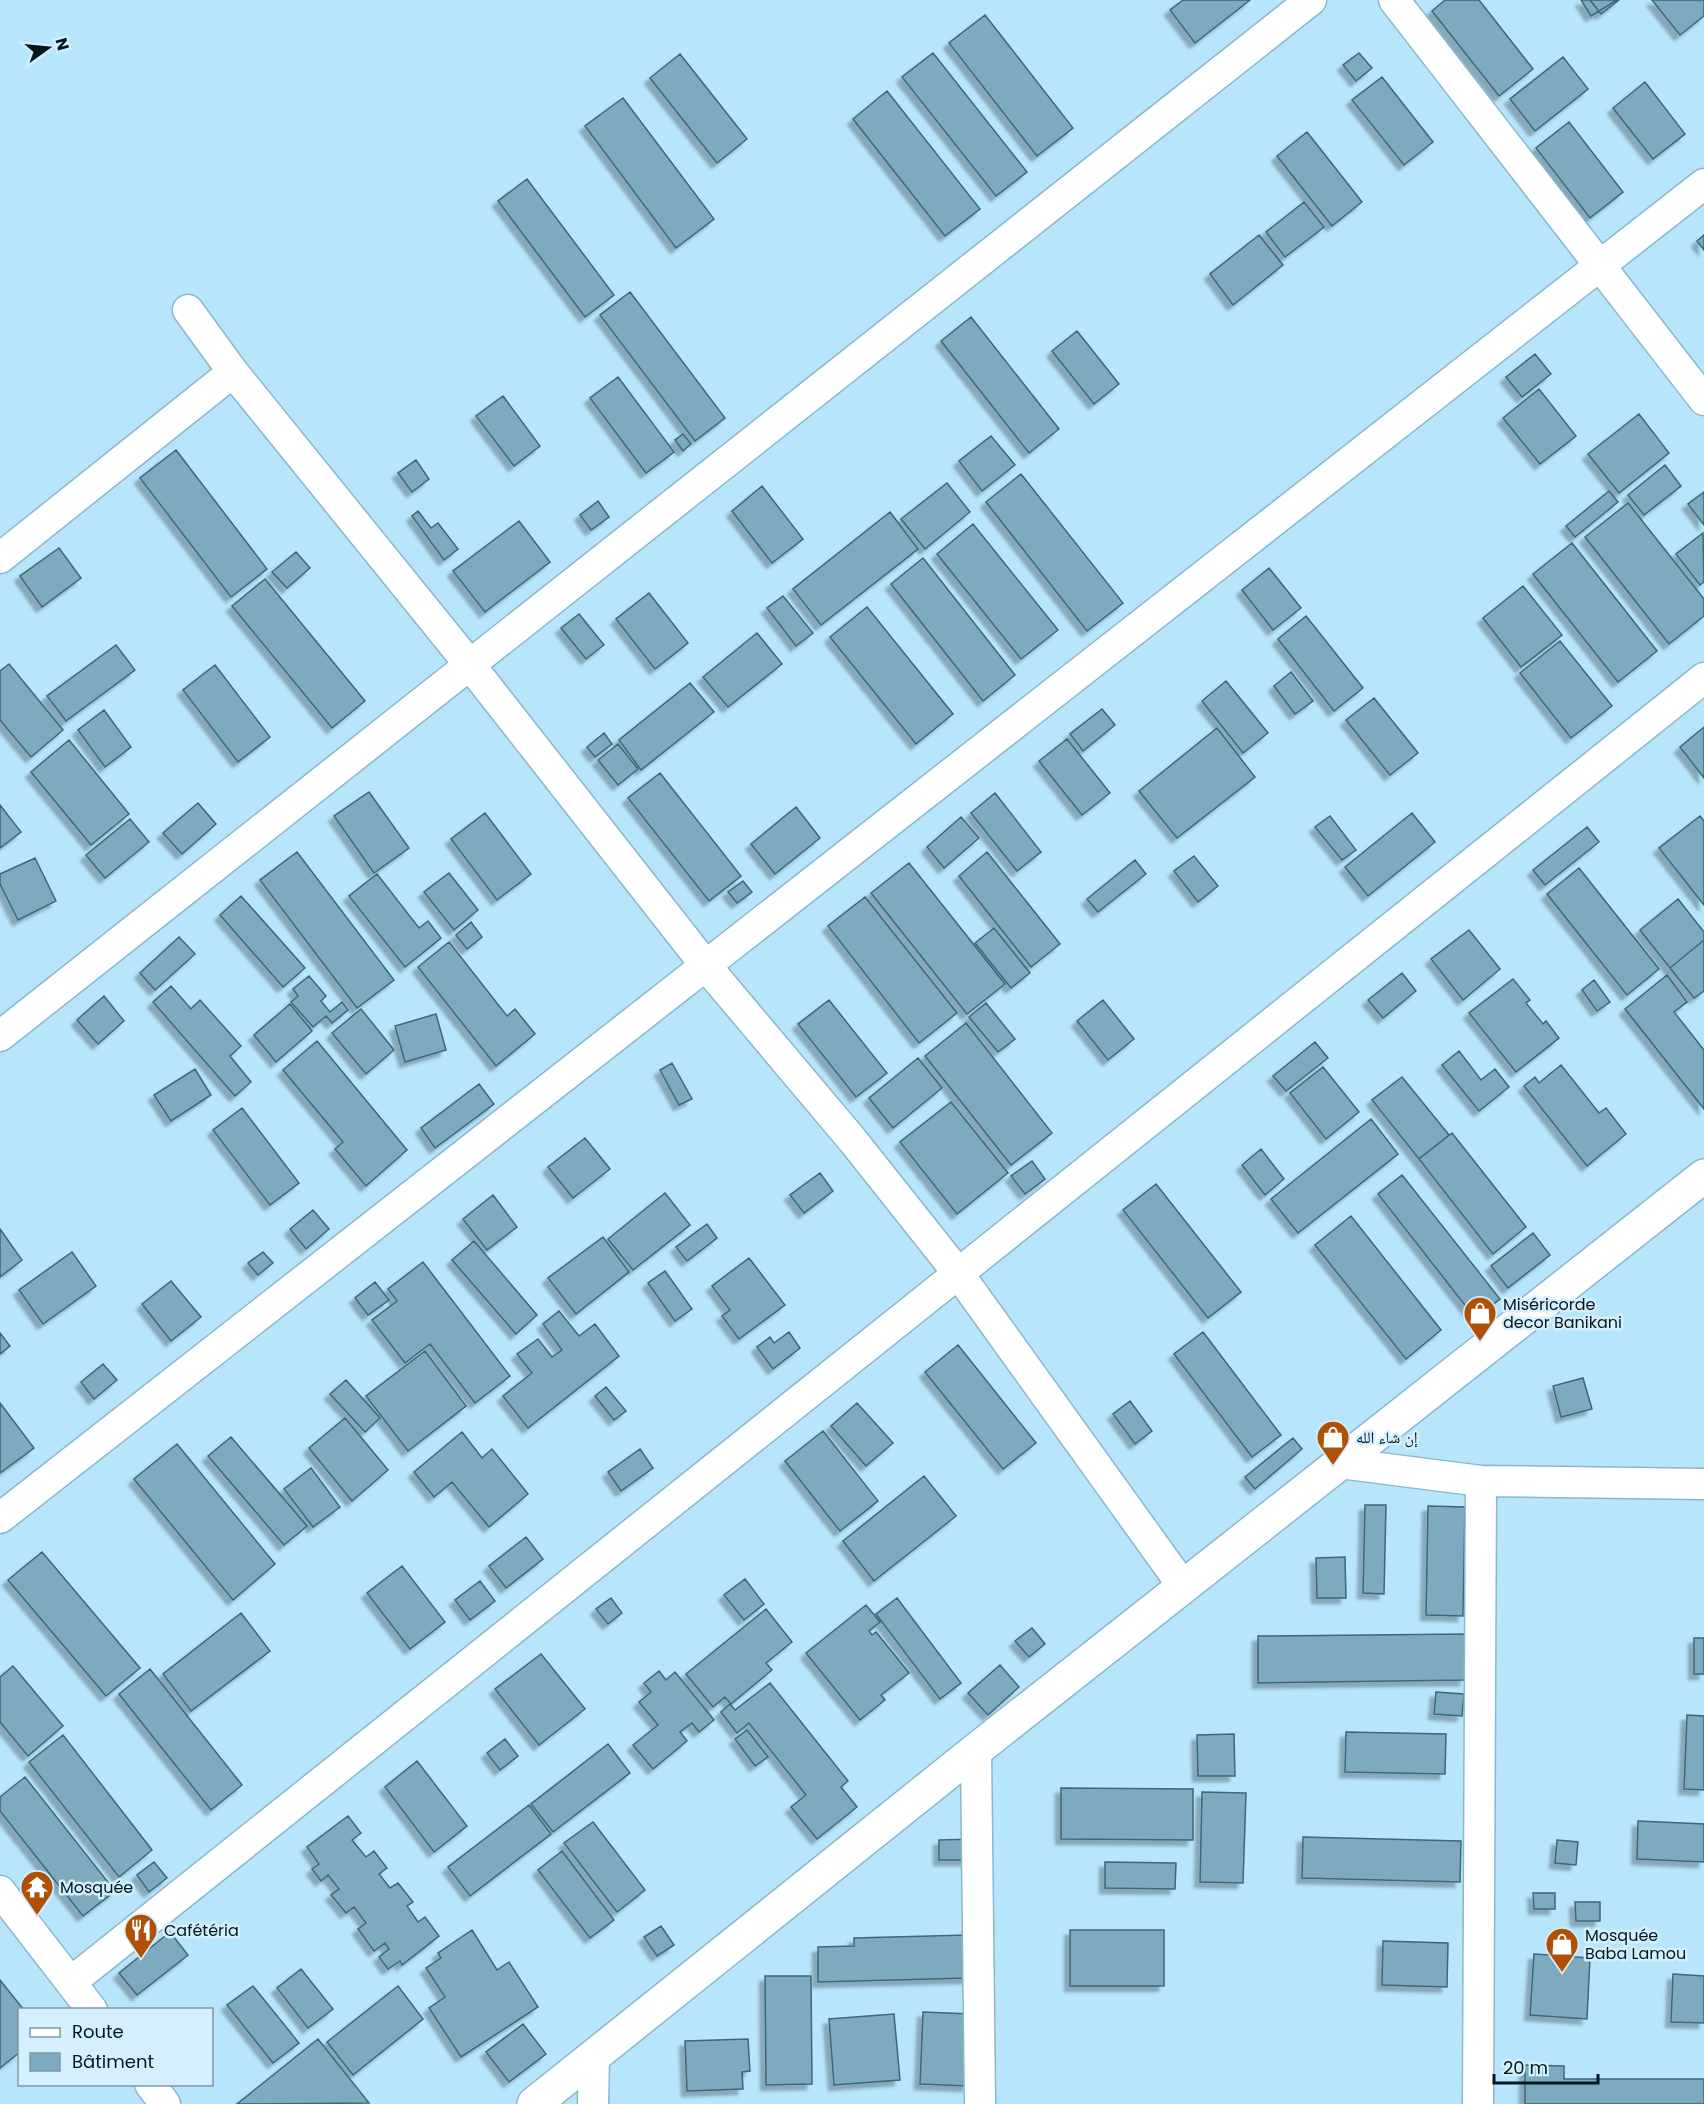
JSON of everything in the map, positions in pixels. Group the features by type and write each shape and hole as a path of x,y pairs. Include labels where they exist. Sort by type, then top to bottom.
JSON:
{"street":[{"path":"0,1036 1311,0"},
{"path":"1394,0 1704,400"},
{"path":"0,1518 1704,184"},
{"path":"188,309 233,372 470,664 706,966 854,1142 958,1273 1184,1586"},
{"path":"0,558 233,372"},
{"path":"71,1982 1704,678"},
{"path":"534,2104 976,1750 1704,1176"},
{"path":"1340,1463 1481,1481 1704,1484"},
{"path":"1478,2104 1481,1481"},
{"path":"976,1750 980,2104"},
{"path":"0,1891 90,2008"},
{"path":"593,2104 594,2057"},
{"path":"151,2086 165,2104"}],"building":[{"path":"1183,0 1250,0 1195,43 1170,10"},
{"path":"1445,0 1479,0 1533,69 1499,96 1432,11"},
{"path":"1581,0 1617,0 1591,16"},
{"path":"1590,0 1619,0 1601,14"},
{"path":"1652,0 1704,0 1704,16 1680,35"},
{"path":"985,15 1073,128 1037,156 949,43"},
{"path":"933,53 1027,172 996,196 902,77"},
{"path":"1359,53 1372,68 1356,81 1343,65"},
{"path":"680,54 747,139 717,163 650,78"},
{"path":"1563,57 1588,89 1535,131 1510,99"},
{"path":"1382,77 1433,142 1404,165 1352,100"},
{"path":"1645,82 1685,134 1653,159 1613,108"},
{"path":"887,91 980,209 945,236 853,119"},
{"path":"623,98 714,219 676,248 585,126"},
{"path":"1569,122 1623,192 1590,218 1536,148"},
{"path":"1307,132 1362,202 1332,226 1277,156"},
{"path":"527,179 614,295 585,317 498,201"},
{"path":"1304,202 1324,227 1285,257 1266,232"},
{"path":"1259,235 1283,265 1233,305 1210,274"},
{"path":"1704,235 1704,250 1697,241"},
{"path":"630,292 725,418 695,441 600,315"},
{"path":"971,317 1059,429 1029,453 941,341"},
{"path":"1077,331 1119,384 1094,404 1052,351"},
{"path":"1535,354 1551,374 1522,397 1506,377"},
{"path":"618,377 674,452 646,473 590,398"},
{"path":"1539,389 1576,436 1540,464 1503,418"},
{"path":"503,396 540,446 514,466 476,416"},
{"path":"1639,414 1669,453 1619,493 1588,454"},
{"path":"683,434 691,444 683,451 675,440"},
{"path":"991,436 1015,465 982,491 959,461"},
{"path":"176,450 267,569 231,597 140,478"},
{"path":"416,460 429,479 412,492 398,473"},
{"path":"1665,465 1681,486 1644,515 1628,495"},
{"path":"1021,474 1123,603 1087,631 986,502"},
{"path":"947,483 970,512 925,549 901,519"},
{"path":"762,486 803,539 772,563 732,511"},
{"path":"1609,491 1618,502 1575,537 1566,526"},
{"path":"1704,492 1704,525 1688,504"},
{"path":"598,501 609,517 591,530 580,515"},
{"path":"1628,503 1704,599 1704,616 1669,644 1585,537"},
{"path":"418,511 431,528 438,523 458,549 444,560 412,516"},
{"path":"890,512 918,549 821,625 793,589"},
{"path":"519,521 550,562 485,612 453,571"},
{"path":"973,524 1058,630 1021,659 937,554"},
{"path":"1703,533 1704,582 1700,585 1676,554"},
{"path":"1572,543 1657,651 1618,682 1533,574"},
{"path":"59,548 81,578 42,607 20,576"},
{"path":"296,552 310,568 287,588 272,572"},
{"path":"923,558 1015,675 983,701 891,584"},
{"path":"1269,568 1301,608 1273,630 1242,590"},
{"path":"265,579 365,701 332,728 232,606"},
{"path":"1523,586 1562,635 1521,667 1483,618"},
{"path":"649,593 688,643 655,669 616,619"},
{"path":"783,596 813,633 796,646 767,608"},
{"path":"867,607 953,714 916,744 830,637"},
{"path":"579,614 604,645 586,659 561,628"},
{"path":"1306,616 1363,688 1334,711 1278,639"},
{"path":"757,633 782,664 728,707 703,677"},
{"path":"1560,641 1612,706 1571,738 1520,673"},
{"path":"116,645 135,670 66,721 47,696"},
{"path":"9,664 63,730 31,757 0,720 0,671"},
{"path":"215,665 270,737 238,762 183,690"},
{"path":"1291,672 1313,701 1295,714 1274,686"},
{"path":"1226,681 1268,733 1243,753 1202,701"},
{"path":"690,683 714,712 641,770 619,740"},
{"path":"1374,698 1418,753 1390,775 1346,720"},
{"path":"1102,709 1115,725 1083,751 1070,734"},
{"path":"104,710 131,747 105,767 78,730"},
{"path":"1704,727 1704,778 1680,747"},
{"path":"1217,728 1255,777 1177,838 1139,791"},
{"path":"604,733 612,744 595,757 587,747"},
{"path":"1067,739 1110,793 1082,815 1039,761"},
{"path":"69,740 129,814 91,845 31,772"},
{"path":"618,744 638,769 618,785 598,760"},
{"path":"660,773 741,876 709,901 628,798"},
{"path":"369,792 409,848 374,873 334,816"},
{"path":"995,793 1041,852 1017,871 971,813"},
{"path":"198,803 216,824 182,854 163,833"},
{"path":"0,805 21,832 0,848"},
{"path":"796,807 820,838 775,874 751,844"},
{"path":"485,813 531,874 497,900 451,839"},
{"path":"1412,813 1435,842 1368,896 1345,867"},
{"path":"1330,816 1356,850 1342,860 1315,827"},
{"path":"1700,816 1704,821 1704,905 1659,848"},
{"path":"961,817 979,838 944,868 927,847"},
{"path":"130,819 149,842 105,878 86,855"},
{"path":"1587,827 1599,842 1545,885 1533,870"},
{"path":"297,852 394,980 357,1008 260,880"},
{"path":"987,852 1060,944 1031,967 959,876"},
{"path":"1194,856 1218,886 1198,902 1174,871"},
{"path":"35,858 56,901 18,920 0,884 0,874"},
{"path":"1135,860 1146,874 1098,912 1087,899"},
{"path":"909,863 1005,984 967,1014 871,893"},
{"path":"1579,868 1659,969 1627,995 1547,894"},
{"path":"449,873 478,910 454,930 424,892"},
{"path":"377,874 419,928 428,921 441,938 405,967 349,896"},
{"path":"743,881 752,892 737,903 728,892"},
{"path":"241,896 305,968 283,987 220,915"},
{"path":"865,897 957,1013 919,1043 828,926"},
{"path":"1678,899 1704,932 1704,940 1670,968 1640,930"},
{"path":"471,922 482,937 467,949 456,935"},
{"path":"994,928 1030,973 1011,988 975,943"},
{"path":"1469,930 1500,969 1463,1000 1431,959"},
{"path":"179,937 195,954 155,990 140,973"},
{"path":"1704,940 1704,991 1694,998 1670,968"},
{"path":"449,942 507,1016 515,1009 535,1034 496,1066 418,967"},
{"path":"1402,973 1416,991 1383,1018 1368,1000"},
{"path":"1667,975 1687,1002 1674,1012 1704,1050 1704,1109 1625,1009"},
{"path":"309,976 326,996 321,1001 330,1012 342,1002 348,1010 332,1023 326,1016 313,1027 291,1002 298,996 293,989"},
{"path":"1513,979 1530,1000 1526,1003 1543,1024 1546,1021 1559,1038 1516,1072 1469,1013"},
{"path":"1594,980 1610,1002 1597,1011 1582,990"},
{"path":"171,986 191,1009 200,1000 241,1046 230,1056 251,1082 235,1096 153,1002"},
{"path":"104,996 124,1021 98,1044 77,1020"},
{"path":"829,1000 887,1073 856,1097 798,1024"},
{"path":"1103,1000 1134,1039 1108,1060 1077,1021"},
{"path":"986,1003 1015,1039 998,1052 969,1017"},
{"path":"290,1004 312,1031 276,1062 254,1035"},
{"path":"361,1009 394,1050 366,1074 332,1033"},
{"path":"436,1014 446,1050 405,1062 395,1026"},
{"path":"966,1023 1052,1133 1011,1165 925,1056"},
{"path":"317,1041 407,1150 366,1186 335,1149 343,1142 283,1070"},
{"path":"1315,1042 1328,1058 1286,1091 1273,1076"},
{"path":"1459,1051 1481,1080 1495,1069 1509,1087 1479,1111 1442,1065"},
{"path":"918,1058 942,1088 893,1128 869,1098"},
{"path":"672,1063 692,1099 679,1105 660,1070"},
{"path":"1561,1065 1599,1113 1606,1108 1626,1134 1587,1166 1524,1086 1535,1077 1539,1083"},
{"path":"1323,1067 1359,1112 1326,1139 1290,1093"},
{"path":"195,1069 211,1095 171,1121 154,1095"},
{"path":"1402,1077 1449,1135 1419,1159 1372,1100"},
{"path":"479,1084 494,1104 435,1148 421,1128"},
{"path":"951,1102 1008,1173 957,1214 900,1142"},
{"path":"242,1108 299,1183 270,1205 213,1130"},
{"path":"1371,1119 1398,1154 1298,1233 1271,1199"},
{"path":"1452,1133 1526,1227 1493,1254 1419,1159"},
{"path":"585,1138 610,1169 573,1198 548,1167"},
{"path":"1261,1149 1284,1179 1265,1195 1242,1165"},
{"path":"1032,1161 1045,1179 1025,1194 1011,1176"},
{"path":"820,1173 833,1191 804,1213 790,1195"},
{"path":"1402,1175 1500,1299 1475,1318 1378,1194"},
{"path":"1156,1184 1241,1292 1208,1318 1123,1210"},
{"path":"665,1193 690,1225 633,1270 608,1239"},
{"path":"493,1195 517,1227 487,1250 463,1219"},
{"path":"313,1210 329,1229 306,1249 290,1229"},
{"path":"1351,1216 1441,1330 1406,1359 1315,1245"},
{"path":"707,1224 717,1238 687,1261 676,1247"},
{"path":"0,1229 22,1260 0,1277"},
{"path":"1533,1233 1550,1255 1508,1288 1491,1266"},
{"path":"603,1237 629,1272 576,1314 548,1278"},
{"path":"474,1241 537,1315 516,1334 452,1260"},
{"path":"72,1252 96,1286 43,1324 19,1290"},
{"path":"263,1252 273,1263 258,1275 248,1263"},
{"path":"749,1258 785,1305 739,1339 722,1316 730,1310 712,1286"},
{"path":"423,1262 510,1376 475,1403 430,1344 405,1363 372,1320 397,1301 388,1289"},
{"path":"665,1271 692,1309 675,1321 648,1283"},
{"path":"171,1281 201,1317 171,1341 142,1304"},
{"path":"375,1282 389,1300 368,1315 355,1298"},
{"path":"559,1311 579,1336 595,1324 619,1356 528,1428 503,1396 532,1373 517,1354 538,1339 552,1357 562,1350 543,1324"},
{"path":"789,1332 800,1348 773,1369 757,1347 770,1337 774,1343"},
{"path":"1203,1332 1281,1435 1252,1457 1174,1354"},
{"path":"0,1333 10,1346 0,1354"},
{"path":"958,1345 1036,1443 1003,1469 925,1372"},
{"path":"425,1351 466,1406 408,1451 366,1396"},
{"path":"103,1364 117,1380 94,1399 81,1382"},
{"path":"1583,1378 1592,1409 1561,1417 1553,1386"},
{"path":"346,1380 380,1418 365,1432 330,1394"},
{"path":"606,1387 626,1411 614,1420 595,1396"},
{"path":"1130,1401 1152,1431 1135,1444 1113,1414"},
{"path":"0,1403 34,1448 0,1473"},
{"path":"857,1403 893,1443 866,1466 831,1426"},
{"path":"345,1418 388,1470 352,1501 309,1448"},
{"path":"823,1431 878,1501 840,1531 785,1461"},
{"path":"462,1432 482,1458 492,1449 528,1494 489,1527 452,1482 434,1497 414,1472"},
{"path":"231,1437 307,1526 284,1545 208,1456"},
{"path":"1293,1438 1302,1449 1255,1489 1245,1477"},
{"path":"177,1444 275,1564 233,1600 134,1479"},
{"path":"640,1449 653,1468 621,1491 608,1472"},
{"path":"311,1468 340,1507 313,1527 284,1489"},
{"path":"924,1476 956,1516 874,1581 843,1541"},
{"path":"1365,1505 1386,1505 1384,1594 1363,1593"},
{"path":"1428,1506 1465,1507 1463,1616 1426,1615"},
{"path":"526,1537 543,1559 506,1588 489,1566"},
{"path":"42,1552 140,1668 106,1696 8,1580"},
{"path":"1345,1557 1346,1598 1317,1598 1316,1558"},
{"path":"402,1566 445,1622 410,1649 367,1593"},
{"path":"745,1579 764,1604 744,1620 724,1595"},
{"path":"480,1581 495,1601 470,1620 455,1600"},
{"path":"611,1598 622,1613 608,1624 596,1609"},
{"path":"897,1598 961,1683 940,1699 876,1614"},
{"path":"866,1605 880,1622 869,1631 872,1635 876,1632 909,1673 881,1695 885,1700 860,1720 806,1653"},
{"path":"766,1609 792,1642 766,1663 772,1670 731,1704 725,1697 713,1707 686,1674"},
{"path":"241,1613 270,1651 191,1711 163,1674"},
{"path":"1032,1628 1045,1644 1029,1657 1015,1641"},
{"path":"1465,1634 1465,1680 1258,1683 1258,1636"},
{"path":"1694,1638 1704,1638 1704,1674 1694,1674"},
{"path":"541,1654 585,1709 539,1745 495,1689"},
{"path":"1000,1665 1019,1687 988,1715 968,1693"},
{"path":"13,1666 63,1726 28,1756 0,1722 0,1677"},
{"path":"150,1669 242,1785 211,1810 119,1694"},
{"path":"659,1671 666,1680 675,1672 714,1720 699,1732 692,1723 680,1732 687,1741 653,1769 633,1745 658,1725 639,1702 651,1692 644,1683"},
{"path":"770,1683 848,1781 841,1787 857,1807 817,1839 791,1807 806,1795 749,1723 737,1733 721,1712 730,1704 735,1710"},
{"path":"1436,1692 1464,1694 1462,1716 1434,1714"},
{"path":"1687,1715 1704,1716 1704,1790 1684,1789"},
{"path":"747,1730 768,1757 755,1766 735,1739"},
{"path":"1346,1732 1446,1734 1445,1774 1345,1772"},
{"path":"1234,1734 1235,1776 1198,1776 1197,1735"},
{"path":"63,1735 152,1850 119,1877 29,1762"},
{"path":"505,1739 518,1756 500,1770 487,1753"},
{"path":"608,1744 630,1773 553,1832 531,1804"},
{"path":"417,1761 467,1826 434,1852 385,1787"},
{"path":"25,1777 115,1891 83,1916 0,1811 0,1797"},
{"path":"1061,1788 1193,1789 1193,1840 1061,1839"},
{"path":"1202,1792 1246,1793 1243,1883 1200,1882"},
{"path":"529,1805 551,1834 470,1896 448,1867"},
{"path":"348,1816 361,1833 352,1840 366,1857 374,1851 387,1868 379,1874 390,1888 398,1883 413,1902 407,1906 418,1922 425,1917 439,1936 402,1965 400,1961 388,1969 379,1957 389,1949 385,1943 374,1951 358,1929 366,1923 354,1907 346,1913 331,1895 339,1889 328,1875 321,1881 312,1869 319,1864 307,1847"},
{"path":"1638,1821 1704,1824 1704,1862 1637,1859"},
{"path":"593,1822 645,1890 617,1912 564,1843"},
{"path":"1303,1837 1461,1841 1460,1882 1302,1878"},
{"path":"975,1839 975,1860 939,1860 939,1840"},
{"path":"1557,1840 1578,1842 1576,1865 1555,1863"},
{"path":"562,1851 614,1920 590,1938 538,1870"},
{"path":"154,1862 167,1878 149,1892 137,1875"},
{"path":"1105,1862 1176,1863 1175,1889 1105,1888"},
{"path":"1533,1893 1555,1893 1555,1909 1534,1909"},
{"path":"1575,1902 1600,1902 1600,1921 1576,1921"},
{"path":"661,1926 674,1945 657,1956 644,1937"},
{"path":"472,1930 497,1970 509,1962 538,2007 461,2057 429,2008 445,1997 426,1968 441,1958 438,1953"},
{"path":"1070,1930 1164,1930 1164,1986 1070,1986"},
{"path":"170,1932 188,1955 137,1995 119,1973"},
{"path":"968,1935 969,1978 818,1982 818,1947 854,1946 854,1938"},
{"path":"1383,1941 1448,1943 1447,1987 1382,1985"},
{"path":"1534,1954 1590,1958 1587,2019 1530,2015"},
{"path":"301,1969 333,2009 308,2028 277,1988"},
{"path":"1673,1974 1704,1976 1704,2023 1671,2022"},
{"path":"765,1976 811,1976 812,2084 766,2085"},
{"path":"0,1980 22,2008 18,2008 18,2054 0,2068"},
{"path":"253,1986 299,2043 273,2063 227,2005"},
{"path":"398,1986 423,2019 353,2075 327,2042"},
{"path":"923,2012 971,2014 968,2086 920,2084"},
{"path":"894,2014 900,2080 834,2085 829,2019"},
{"path":"523,2024 546,2054 509,2082 486,2052"},
{"path":"318,2039 369,2103 237,2104"},
{"path":"748,2039 750,2071 742,2072 743,2089 687,2091 685,2041"},
{"path":"1525,2065 1564,2066 1564,2079 1704,2079 1704,2104 1525,2104"}],"place":[{"name":"Miséricorde decor Banikani","path":"1480,1342"},
{"name":"إن شاء الله","path":"1333,1466"},
{"name":"Mosquée","path":"37,1916"},
{"name":"Cafétéria","path":"141,1959"},
{"name":"Mosquée Baba Lamou","path":"1562,1973"}]}
